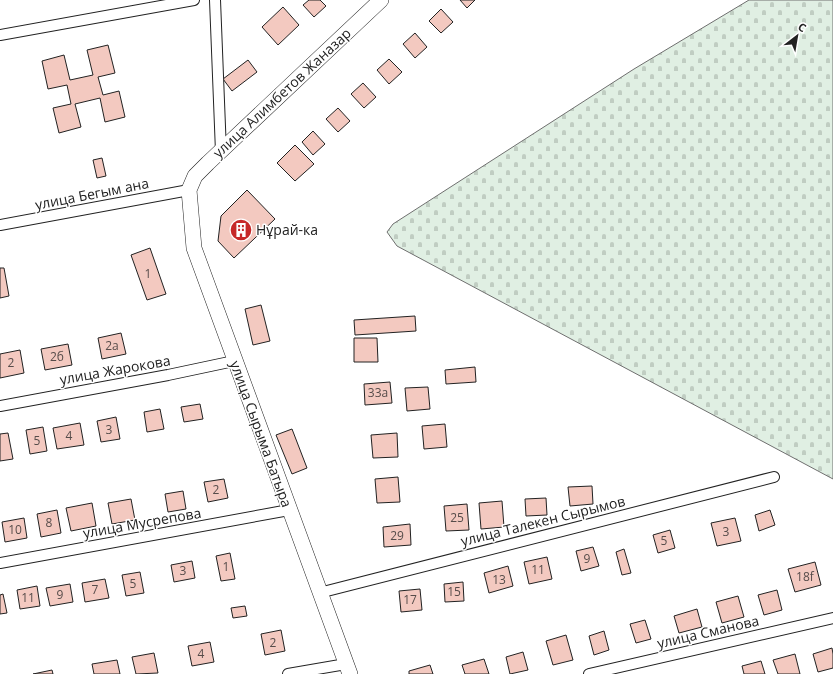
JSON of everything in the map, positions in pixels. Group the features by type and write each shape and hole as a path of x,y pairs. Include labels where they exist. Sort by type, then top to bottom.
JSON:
{"street":[{"path":"0,35 194,0"},
{"path":"215,0 221,152"},
{"name":"улица Алимбетов Жаназар","path":"189,190 195,176 381,0"},
{"name":"улица Бегым ана","path":"0,225 189,190"},
{"name":"улица Сырыма Батыра","path":"189,190 194,248 234,361 348,669"},
{"name":"улица Жарокова","path":"0,406 168,375 234,361"},
{"name":"улица Талекен Сырымов","path":"319,593 774,477"},
{"name":"улица Мусрепова","path":"0,563 289,510"},
{"name":"улица Сманова","path":"589,674 833,618"},
{"path":"288,674 348,669"}],"green space":[{"path":"749,0 833,0 833,479 397,246 387,232 393,224 634,69"}],"building":[{"path":"309,0 320,0 326,6 314,17 303,5"},
{"path":"460,0 475,0 467,8"},
{"path":"283,7 299,25 278,45 262,27"},
{"path":"441,9 453,22 441,33 429,21"},
{"path":"415,33 427,47 415,58 403,44"},
{"path":"108,45 115,73 98,77 103,95 119,91 125,117 105,122 100,98 75,104 81,127 59,133 53,108 71,104 67,85 48,89 42,61 64,55 70,80 93,75 87,50"},
{"path":"389,59 402,72 389,84 377,70"},
{"path":"248,60 257,72 232,91 223,79"},
{"path":"363,83 376,97 364,108 351,94"},
{"path":"338,108 350,121 338,132 326,119"},
{"path":"313,131 325,144 313,155 302,142"},
{"path":"295,145 314,164 295,181 277,163"},
{"path":"102,158 106,176 97,178 93,160"},
{"name":"Нұрай-ка","path":"247,190 275,219 234,258 218,241 221,216"},
{"path":"150,248 166,294 147,300 131,255"},
{"path":"0,268 4,268 9,296 0,298"},
{"path":"261,305 270,341 253,345 245,309"},
{"path":"415,316 416,331 355,335 354,320"},
{"path":"121,333 126,354 102,359 98,338"},
{"path":"354,338 377,338 378,362 354,362"},
{"path":"68,344 72,365 45,370 41,349"},
{"path":"20,350 24,373 0,378 0,354"},
{"path":"475,367 476,382 446,384 445,370"},
{"path":"390,382 392,403 365,405 364,384"},
{"path":"428,387 430,409 407,411 405,388"},
{"path":"200,404 203,419 184,422 181,407"},
{"path":"160,409 164,429 147,432 144,412"},
{"path":"116,417 120,439 101,442 97,421"},
{"path":"80,423 84,445 57,449 53,428"},
{"path":"445,424 447,447 424,449 422,426"},
{"path":"43,427 47,451 30,454 26,430"},
{"path":"292,429 307,468 292,474 276,435"},
{"path":"8,433 13,459 0,461 0,434"},
{"path":"397,433 398,457 373,458 371,435"},
{"path":"398,477 400,502 377,503 375,479"},
{"path":"224,479 228,498 208,502 204,482"},
{"path":"592,486 593,504 570,506 568,487"},
{"path":"183,491 186,509 168,512 165,494"},
{"path":"546,498 547,515 526,516 525,499"},
{"path":"131,499 135,520 112,524 108,503"},
{"path":"502,501 504,527 481,529 479,503"},
{"path":"92,503 96,526 71,531 66,508"},
{"path":"467,504 469,530 446,531 444,506"},
{"path":"57,510 61,533 41,537 37,514"},
{"path":"770,510 775,525 759,531 755,515"},
{"path":"24,518 27,538 5,542 2,522"},
{"path":"735,518 741,541 717,546 711,523"},
{"path":"410,524 411,545 384,547 383,527"},
{"path":"670,530 675,548 658,553 653,535"},
{"path":"593,547 599,566 581,571 576,551"},
{"path":"624,549 631,573 622,575 616,552"},
{"path":"230,553 235,579 221,581 216,556"},
{"path":"547,557 552,579 529,584 524,562"},
{"path":"192,561 195,578 174,582 171,565"},
{"path":"815,562 821,585 795,592 788,569"},
{"path":"508,566 513,586 489,593 484,573"},
{"path":"140,572 144,593 126,596 122,575"},
{"path":"105,579 109,598 85,602 82,583"},
{"path":"463,582 464,601 445,602 444,584"},
{"path":"70,584 73,602 50,606 46,588"},
{"path":"37,586 40,606 20,609 17,590"},
{"path":"420,589 422,610 401,612 399,591"},
{"path":"777,590 782,610 764,615 758,595"},
{"path":"3,594 7,613 0,614 0,595"},
{"path":"738,596 744,617 722,623 716,602"},
{"path":"245,606 247,616 233,618 231,608"},
{"path":"697,609 702,627 679,633 674,616"},
{"path":"645,620 651,639 636,643 630,624"},
{"path":"281,630 285,651 265,655 261,634"},
{"path":"604,631 609,650 594,655 589,636"},
{"path":"566,635 573,660 553,665 546,641"},
{"path":"210,642 214,662 192,666 188,646"},
{"path":"832,648 833,668 818,672 813,654"},
{"path":"523,652 528,670 510,674 506,657"},
{"path":"154,653 158,673 136,674 132,657"},
{"path":"795,654 800,674 778,674 773,660"},
{"path":"484,659 489,674 465,674 462,665"},
{"path":"117,660 120,674 94,674 92,664"},
{"path":"761,661 765,674 744,674 742,666"},
{"path":"430,665 433,674 409,674 409,671"},
{"path":"52,670 53,674 33,674"}],"place":[{"name":"Нұрай-ка","path":"241,230"}]}
